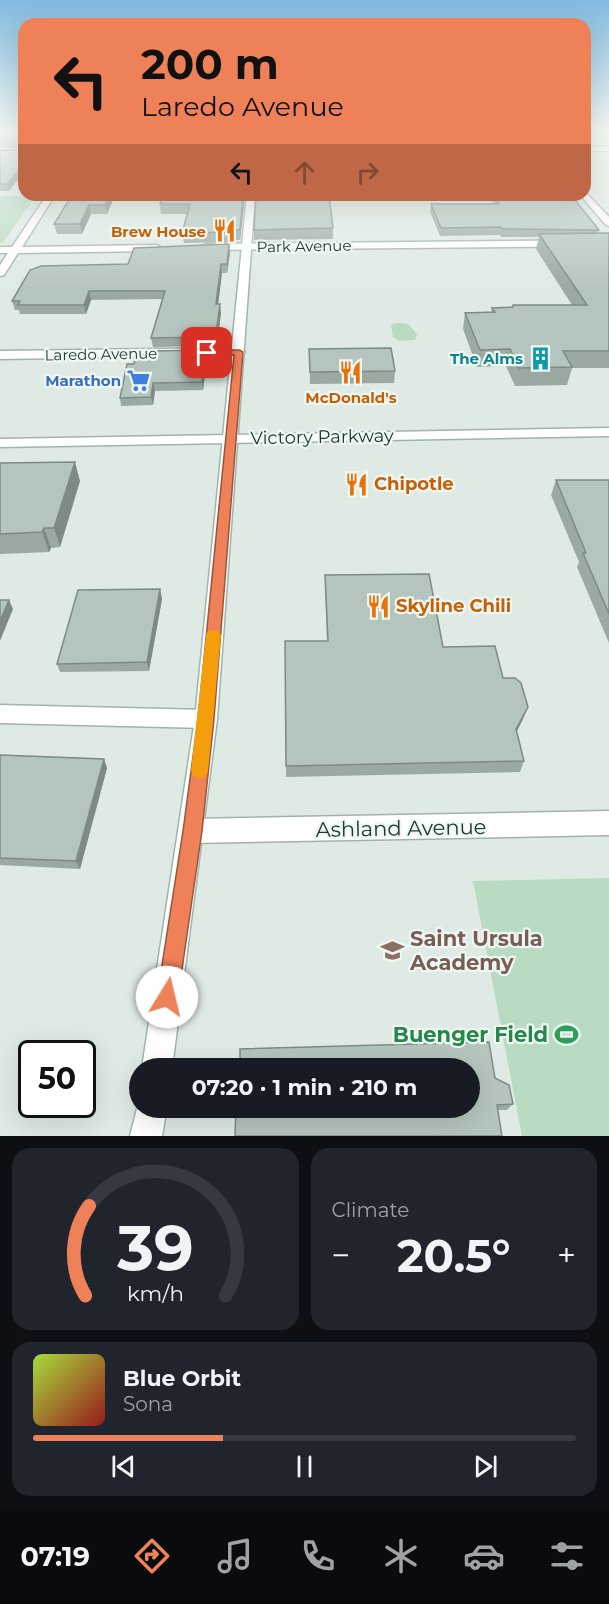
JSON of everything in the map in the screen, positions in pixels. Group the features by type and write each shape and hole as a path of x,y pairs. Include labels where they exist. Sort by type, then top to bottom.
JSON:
{"street":[{"path":"0,273 47,201"},
{"path":"158,1058 206,719 251,201"},
{"path":"590,201 609,223"},
{"name":"Park Avenue","path":"191,248 609,243"},
{"path":"0,250 170,248"},
{"name":"Laredo Avenue","path":"0,355 239,352"},
{"name":"Victory Parkway","path":"0,443 609,432"},
{"path":"0,714 206,719"},
{"name":"Ashland Avenue","path":"192,831 609,823"},
{"path":"146,1136 149,1118"}],"green space":[{"path":"0,196 18,196 18,201 32,201 3,243 0,243"},
{"path":"408,324 417,334 415,340 399,341 393,337 391,325"},
{"name":"Buenger Field","path":"609,878 609,1136 522,1136 473,881"}],"building":[{"path":"68,201 107,201 105,205 89,205 80,224 54,224"},
{"path":"161,201 242,201 240,230 182,233 190,204 160,204"},
{"path":"256,201 330,201 333,228 254,230"},
{"path":"497,201 576,201 599,230 441,228 431,204 499,204"},
{"path":"609,233 609,351 563,351 572,367 519,368 510,349 480,350 465,313 495,312 492,308 513,307 513,305 587,305 539,234"},
{"path":"229,244 227,264 221,264 216,304 220,304 216,334 208,334 208,337 151,338 165,291 89,291 84,305 18,305 20,301 12,301 30,270 41,266 128,264 134,248"},
{"path":"391,348 395,371 310,372 309,349"},
{"path":"206,350 202,382 153,383 151,397 120,398 127,364 134,364 136,355 147,355 148,351"},
{"path":"75,462 54,528 44,528 42,532 0,534 0,463"},
{"path":"556,480 609,480 609,614 583,553 586,553"},
{"path":"429,574 443,647 495,646 503,678 515,678 521,683 528,707 516,729 524,761 286,766 285,641 328,641 325,575"},
{"path":"160,589 147,662 57,664 78,590"},
{"path":"0,600 9,600 0,621"},
{"path":"0,755 104,759 76,861 0,858"},
{"path":"489,1042 495,1078 509,1085 513,1104 497,1105 502,1136 235,1136 236,1118 480,1118 480,1058 240,1058 240,1049"}],"slow traffic":[{"path":"200,771 213,635"}],"place":[{"name":"Brew House","path":"224,231"},
{"name":"The Alms","path":"541,358"},
{"name":"McDonald's","path":"351,373"},
{"name":"Marathon","path":"139,380"},
{"name":"Chipotle","path":"356,484"},
{"name":"Skyline Chili","path":"378,606"},
{"name":"Saint Ursula Academy","path":"392,950"},
{"name":"Buenger Field","path":"566,1034"}],"route":[{"path":"167,997 206,719 239,352 207,353"}]}
